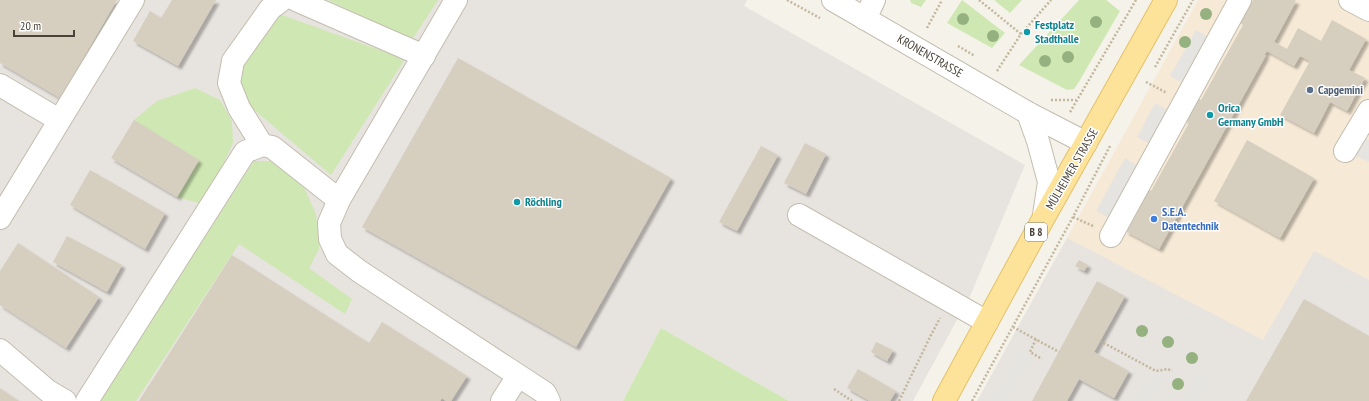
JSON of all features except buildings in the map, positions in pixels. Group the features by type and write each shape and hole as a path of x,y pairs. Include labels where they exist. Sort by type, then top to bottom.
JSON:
{"main road":[{"name":"MÜLHEIMER STRASSE","path":"944,401 1166,0"}],"street":[{"path":"0,218 133,0"},
{"path":"262,145 238,108 229,83 233,61 270,9 282,0"},
{"path":"296,0 424,56"},
{"path":"456,0 339,200 328,223 330,240 337,254 359,271 544,393 549,401"},
{"name":"KRONENSTRASSE","path":"833,0 870,9 1028,112 1086,143"},
{"path":"1111,236 1240,0"},
{"path":"1350,0 1369,10"},
{"path":"0,85 59,120"},
{"path":"1356,145 1369,111"},
{"path":"1028,112 1038,141 1049,182 1043,220"},
{"path":"87,401 245,152 262,145 272,147 339,200"},
{"path":"799,215 987,322"},
{"path":"0,350 48,391 65,401"},
{"path":"502,401 518,376"}],"path":[{"path":"786,0 824,20"},
{"path":"927,28 942,0"},
{"path":"979,0 1021,34"},
{"path":"994,74 1021,34 1051,0"},
{"path":"1154,69 1193,0"},
{"path":"1142,88 1150,75"},
{"path":"1146,82 1169,94"},
{"path":"972,401 1113,140"},
{"path":"899,401 930,337 950,301"},
{"path":"1013,327 1059,352"},
{"path":"1036,339 1030,352 1042,359"},
{"path":"1100,341 1156,371 1168,369 1172,371"},
{"path":"834,389 852,401"}],"shaded area":[{"path":"0,0 747,0 744,6 1025,165 971,294 913,401 789,401 661,328 623,401 0,401"},
{"path":"1198,0 1369,0 1369,280 1314,252 1263,341 1067,238"},
{"path":"1196,30 1209,37 1184,84 1170,76"},
{"path":"1155,103 1168,110 1150,144 1137,137"},
{"path":"1366,138 1369,140 1369,162 1356,156"},
{"path":"1125,158 1138,166 1109,218 1096,211"},
{"path":"1067,238 1263,340 1314,251 1369,280 1369,401 977,401"},
{"path":"1019,350 1033,358 1009,401 991,401"},
{"path":"1199,368 1209,382 1199,401 1181,401"},
{"path":"1164,375 1150,401 1133,401 1145,379"}],"green space":[{"path":"328,0 438,0 412,40"},
{"path":"910,0 926,0 921,7 911,3"},
{"path":"962,0 1005,33 992,48 947,23"},
{"path":"994,0 1022,0 1010,13"},
{"path":"1079,0 1106,0 1120,11 1077,85 1074,89 1067,90 1019,65"},
{"path":"282,15 405,59 331,175 246,103 240,74 263,27"},
{"path":"195,88 220,100 232,121 233,143 217,177 199,203 177,197 199,160 134,120 157,101"},
{"path":"254,161 270,161 303,185 316,214 319,241 319,249 309,268 352,299 345,314 239,244 136,401 99,401"},
{"path":"661,328 789,401 623,401"}],"place":[{"name":"Festplatz Stadthalle","path":"1027,32"},
{"name":"Capgemini","path":"1310,90"},
{"name":"Orica Germany GmbH","path":"1210,115"},
{"name":"Röchling","path":"517,202"},
{"name":"S.E.A. Datentechnik","path":"1154,219"}]}
